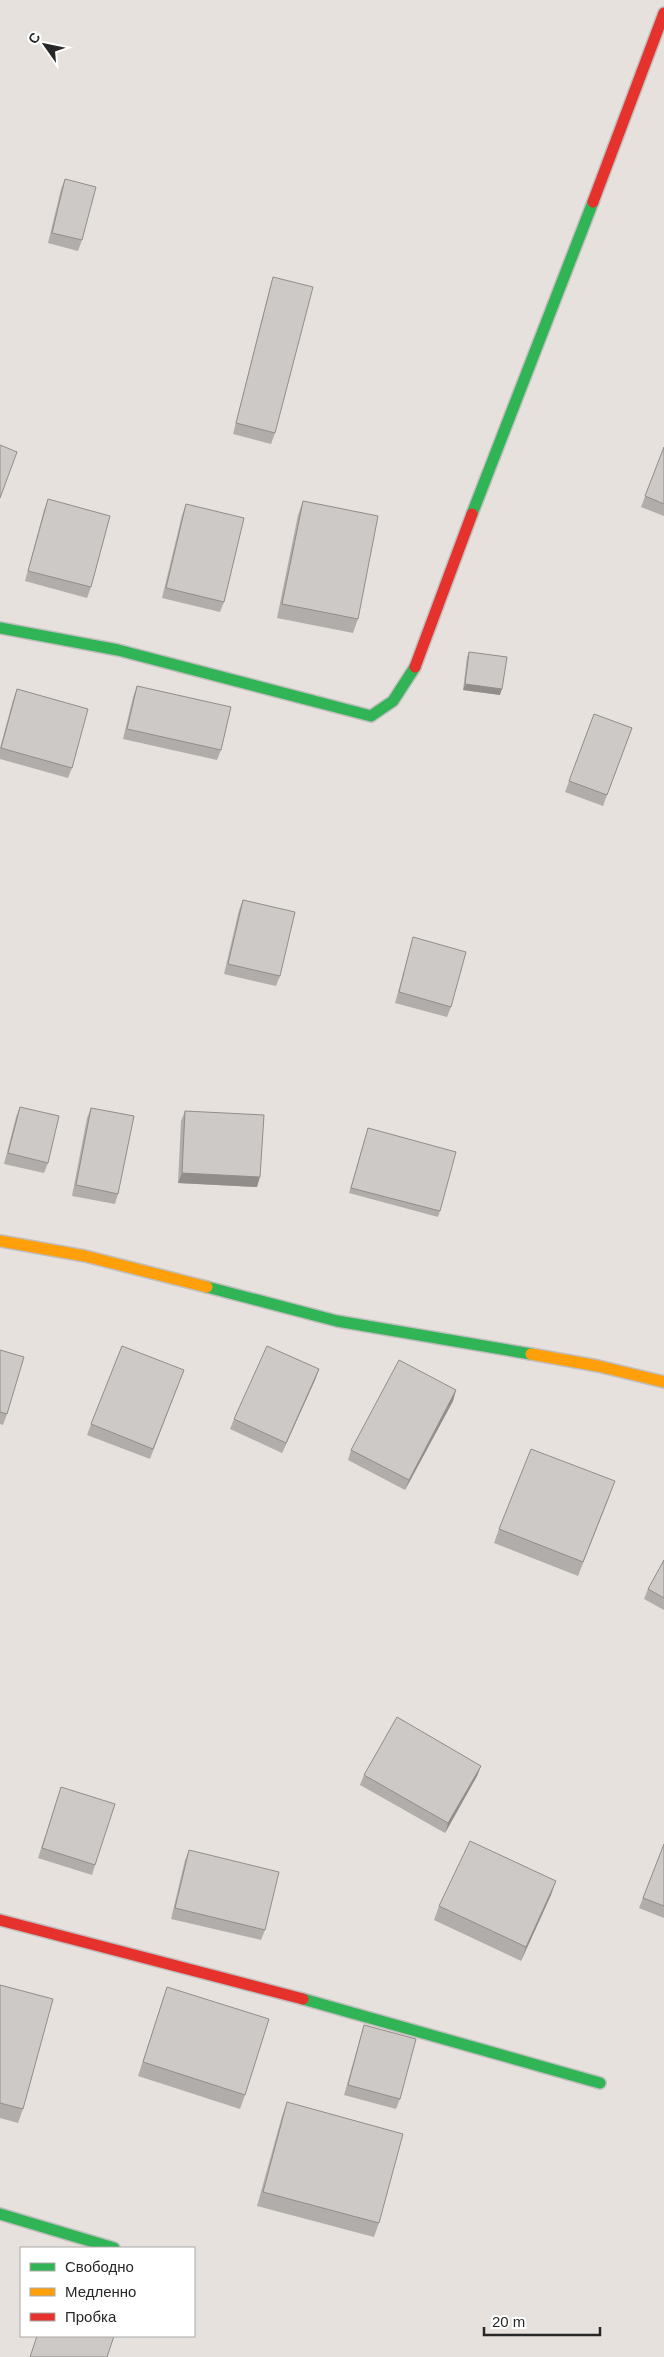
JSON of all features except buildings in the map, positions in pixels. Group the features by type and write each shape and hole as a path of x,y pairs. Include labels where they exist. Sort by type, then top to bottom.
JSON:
{"street":[{"path":"0,628 118,650 371,716 393,701 412,674 491,462 593,206 664,14"},
{"path":"0,1241 85,1256 337,1321 598,1366 664,1382"},
{"path":"0,1920 270,1989 600,2083"},
{"path":"0,2214 111,2247"}],"traffic: fast":[{"path":"472,514 593,202"},
{"path":"0,628 118,650 371,716 393,701 415,667"},
{"path":"207,1287 337,1321 531,1354"},
{"path":"303,1999 600,2083"},
{"path":"0,2214 111,2247"}],"traffic: slow":[{"path":"0,1241 85,1256 207,1287"},
{"path":"531,1354 598,1366 664,1382"}],"traffic: jam":[{"path":"593,202 664,13"},
{"path":"415,667 472,514"},
{"path":"0,1920 303,1999"}]}
